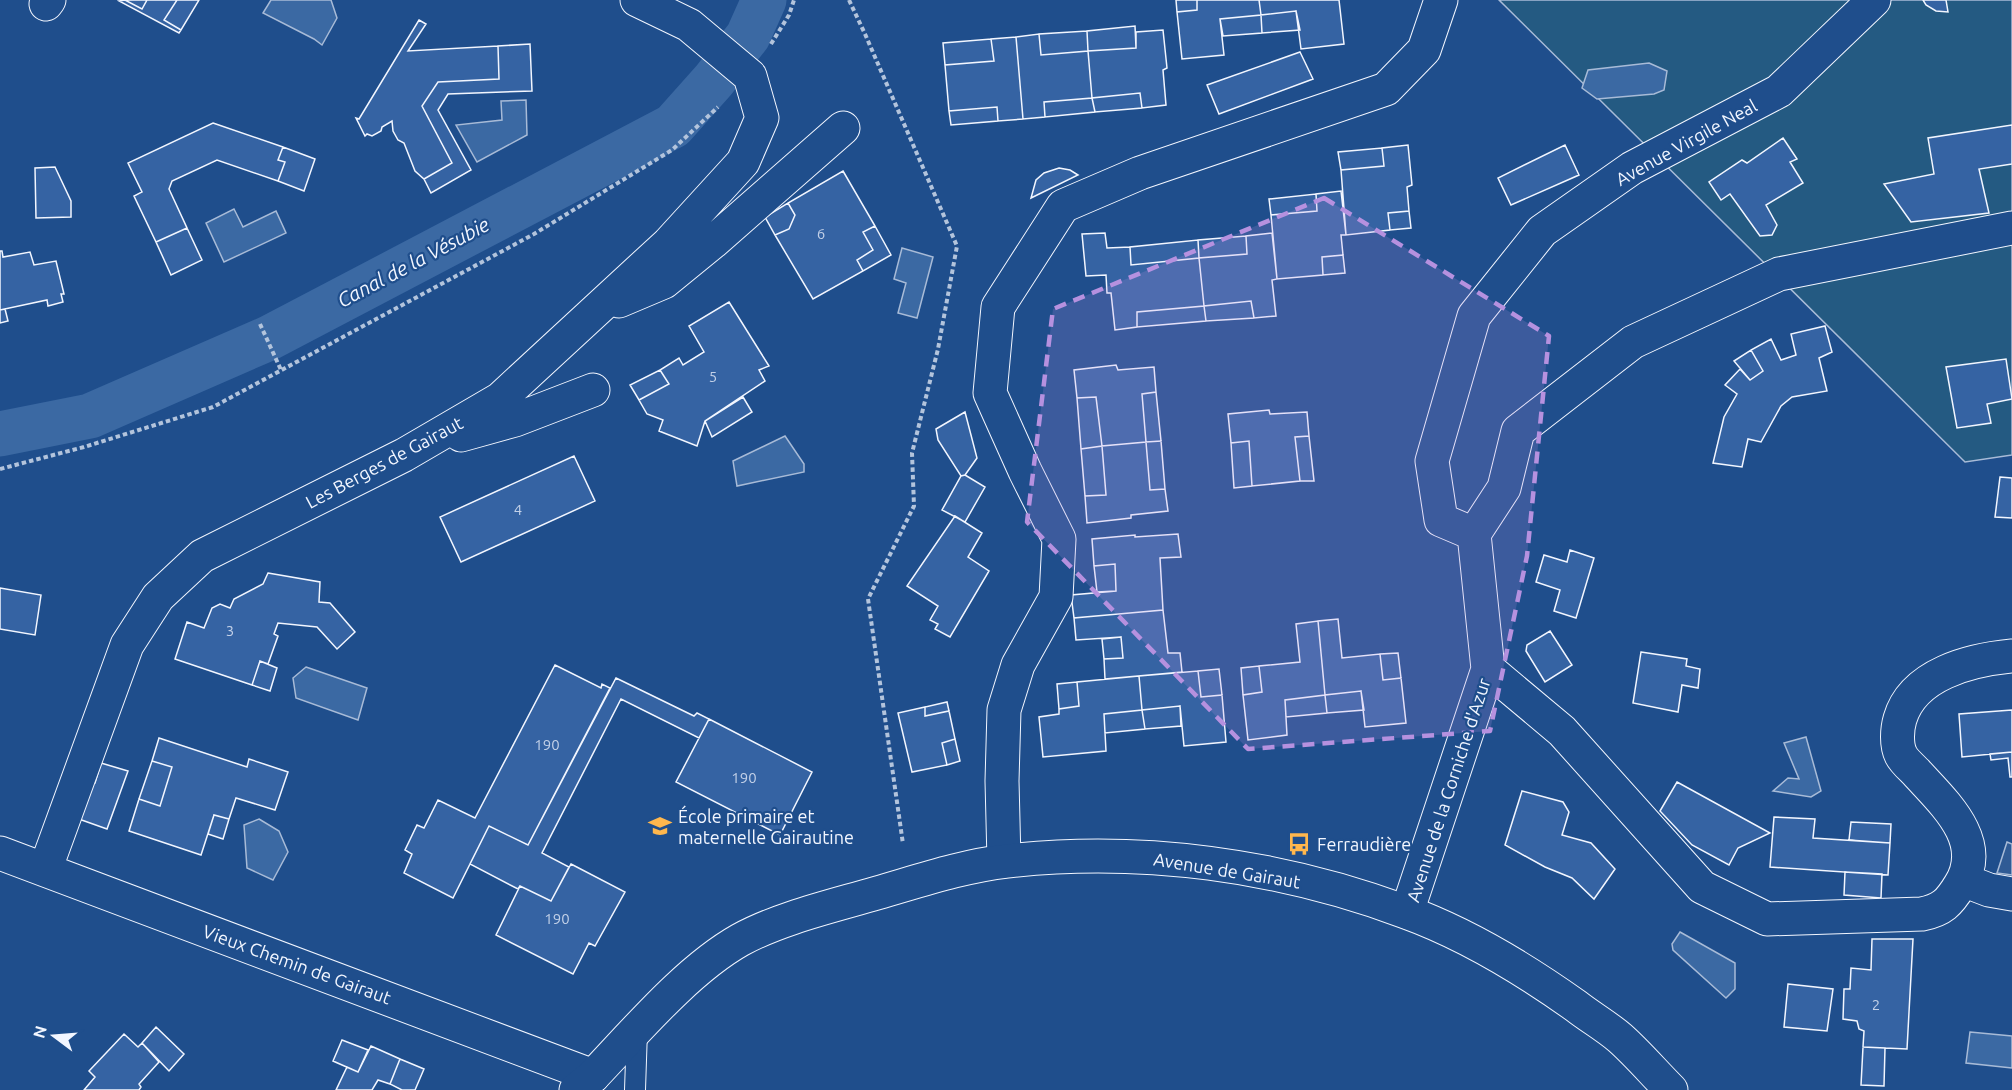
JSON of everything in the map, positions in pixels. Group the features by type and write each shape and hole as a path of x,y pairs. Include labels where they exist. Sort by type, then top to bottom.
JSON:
{"street":[{"path":"637,0 689,26 749,75"},
{"path":"1004,861 1002,781 1004,710 1018,665 1056,597 1059,539 990,393 998,307 1063,206 1140,172 1386,89 1424,50 1441,0"},
{"name":"Avenue Virgile Neal","path":"1474,534 1441,520 1432,461 1474,316 1542,231 1632,168 1779,91 1874,0"},
{"name":"Les Berges de Gairaut","path":"45,870 127,645 158,597 202,556 416,448 500,399 669,243 743,162 762,118 749,75"},
{"path":"597,309 664,282 843,128"},
{"path":"1474,534 1504,488 1518,431 1633,342 1779,274 2012,228"},
{"path":"416,448 515,420 592,390"},
{"name":"Avenue de la Corniche d'Azur","path":"1407,912 1488,669 1474,534"},
{"path":"1488,669 1562,731 1702,887 1767,919 1922,914 1938,911 1952,898 1963,880 1967,865 1968,840 1955,816 1900,754 1897,730 1904,705 1923,683 1946,672 1980,661 2012,656"},
{"name":"Vieux Chemin de Gairaut","path":"0,853 585,1083"},
{"name":"Avenue de Gairaut","path":"585,1083 692,975 740,940 796,917 908,884 1004,861 1092,855 1164,857 1226,866 1320,885 1407,912 1472,942 1539,979 1619,1038 1671,1090"},
{"path":"1963,880 1989,890 2012,894"}],"lane":[{"path":"635,1090 637,1030"}],"path":[{"path":"0,469 84,447 213,407 534,234 672,150 749,75 789,15 794,0"},
{"path":"849,0 957,246 938,349 912,453 914,506 868,599 908,884"},
{"path":"260,324 281,370"}],"highlighted area":[{"path":"1324,198 1549,336 1527,556 1490,731 1248,749 1027,522 1053,309"}],"shaded area":[{"path":"271,0 331,0 337,18 322,45 263,13"},
{"path":"1499,0 2012,0 2012,455 1965,462"},
{"path":"1649,63 1667,71 1664,90 1654,94 1597,99 1582,88 1588,70"},
{"path":"526,100 527,135 477,162 456,125 502,120 501,101"},
{"path":"234,209 243,227 276,211 286,233 224,262 206,223"},
{"path":"902,248 933,257 917,318 898,313 906,283 894,279"},
{"path":"785,436 804,464 804,472 737,486 733,461"},
{"path":"306,667 367,688 358,720 296,698 293,678"},
{"path":"1806,737 1821,791 1811,797 1773,791 1788,778 1799,779 1784,743"},
{"path":"259,819 279,831 288,852 273,880 247,868 244,825"},
{"path":"2007,842 2012,844 2012,875 1997,873"},
{"path":"1680,932 1735,963 1735,989 1726,998 1673,950 1672,944"},
{"path":"1970,1032 2012,1036 2012,1068 1966,1063"}],"building":[{"path":"125,0 147,0 142,9"},
{"path":"125,0 142,9 147,0 177,0 164,20 181,30 179,33 119,1"},
{"path":"177,0 199,0 181,30 164,20"},
{"path":"1176,0 1197,0 1197,10 1177,12"},
{"path":"1197,0 1259,0 1261,15 1220,19 1224,55 1182,59 1177,12 1197,10"},
{"path":"1259,0 1339,0 1344,44 1301,49 1296,11 1261,15"},
{"path":"1923,0 1946,0 1948,12 1936,11 1926,5"},
{"path":"1296,11 1300,30 1262,33 1261,15"},
{"path":"1261,15 1262,33 1223,36 1220,19"},
{"path":"419,20 426,24 408,51 498,46 499,79 438,82 422,106 452,163 424,179 415,171 404,143 398,140 393,131 392,121 372,136 367,134 365,136 356,118 359,119"},
{"path":"1135,26 1136,48 1088,51 1087,31"},
{"path":"1163,30 1167,68 1163,70 1166,105 1142,108 1140,93 1092,98 1088,51 1136,48 1136,32"},
{"path":"1087,31 1088,51 1041,55 1039,34"},
{"path":"1039,34 1041,55 1088,51 1092,98 1044,102 1045,117 1023,119 1016,37"},
{"path":"1016,37 1023,119 998,121 997,107 949,111 945,65 994,61 991,39"},
{"path":"991,39 994,61 945,65 943,43"},
{"path":"530,44 532,91 448,94 438,110 471,170 431,193 424,179 452,163 422,106 438,82 499,79 498,46"},
{"path":"1300,52 1313,79 1219,114 1207,85"},
{"path":"1140,93 1142,108 1095,112 1092,98"},
{"path":"1092,98 1095,112 1045,117 1044,102"},
{"path":"997,107 998,121 951,125 949,111"},
{"path":"213,123 283,147 278,160 285,162 278,181 217,160 172,181 169,189 187,228 156,242 134,196 142,192 128,163"},
{"path":"2012,125 2012,164 1979,169 1989,213 1911,222 1884,184 1934,174 1928,138"},
{"path":"1783,138 1797,159 1790,162 1803,183 1766,205 1777,225 1772,235 1760,236 1730,194 1721,200 1709,182 1742,160 1747,163"},
{"path":"1408,145 1412,185 1407,187 1409,211 1388,213 1390,230 1346,235 1341,170 1384,166 1382,148"},
{"path":"1565,145 1579,175 1511,205 1498,178"},
{"path":"283,147 315,159 304,191 278,181 285,162 278,160"},
{"path":"1382,148 1384,166 1341,170 1338,152"},
{"path":"55,167 71,201 71,217 36,218 35,168"},
{"path":"1059,168 1070,170 1078,175 1031,198 1036,180 1044,173"},
{"path":"843,171 875,226 863,232 873,250 857,260 863,271 813,299 775,235 789,229 795,215 788,203"},
{"path":"1341,191 1346,235 1341,235 1343,255 1322,257 1323,275 1277,279 1271,215 1317,211 1316,194"},
{"path":"1316,194 1317,211 1271,215 1269,199"},
{"path":"788,203 795,215 789,229 775,235 765,217"},
{"path":"1409,211 1411,228 1390,230 1388,213"},
{"path":"875,226 891,255 863,271 857,260 873,250 863,232"},
{"path":"187,228 202,260 171,275 156,242"},
{"path":"1105,233 1107,248 1130,247 1131,265 1199,258 1204,306 1137,312 1137,327 1115,330 1111,293 1107,293 1106,275 1086,276 1082,234"},
{"path":"1272,233 1277,279 1272,280 1276,316 1254,318 1251,301 1204,306 1199,258 1247,254 1246,236"},
{"path":"1246,236 1247,254 1199,258 1198,240"},
{"path":"1198,240 1199,258 1131,265 1130,247"},
{"path":"0,251 3,257 30,252 34,265 56,261 64,294 61,294 63,302 48,306 47,300 0,310"},
{"path":"1343,255 1345,273 1323,275 1322,257"},
{"path":"1251,301 1254,318 1206,321 1204,306"},
{"path":"729,302 769,366 759,370 765,381 705,421 697,446 659,431 663,420 647,414 639,400 669,384 660,370 679,358 683,365 704,352 689,326"},
{"path":"1204,306 1206,321 1137,327 1137,312"},
{"path":"5,309 8,321 0,323 0,310"},
{"path":"1825,326 1832,352 1819,358 1827,391 1792,397 1781,406 1761,442 1748,439 1742,467 1713,463 1724,417 1737,394 1725,385 1740,369 1750,380 1763,371 1751,350 1771,339 1781,360 1796,355 1791,334"},
{"path":"1751,350 1763,371 1750,380 1734,361"},
{"path":"2006,359 2012,399 1987,404 1991,423 1957,428 1946,367"},
{"path":"1116,365 1118,370 1154,367 1156,392 1142,394 1146,442 1102,446 1096,397 1077,398 1074,370"},
{"path":"660,370 669,384 639,400 630,385"},
{"path":"1156,392 1161,441 1146,442 1142,394"},
{"path":"743,397 752,412 712,437 705,421"},
{"path":"1096,397 1102,446 1081,449 1077,398"},
{"path":"1269,410 1270,414 1307,412 1309,436 1295,437 1300,481 1252,486 1249,441 1231,443 1228,414"},
{"path":"965,412 977,458 965,475 961,476 938,440 936,429"},
{"path":"1309,436 1314,481 1300,481 1295,437"},
{"path":"1161,441 1165,489 1150,490 1146,442"},
{"path":"1249,441 1252,486 1234,488 1231,443"},
{"path":"1146,442 1150,490 1165,489 1168,511 1087,523 1085,496 1106,495 1102,446"},
{"path":"1102,446 1106,495 1085,496 1081,449"},
{"path":"574,456 595,501 461,562 440,517"},
{"path":"965,475 985,487 965,522 942,510 961,476"},
{"path":"2000,477 2012,478 2012,518 1995,517"},
{"path":"955,516 982,533 968,557 989,571 950,637 935,629 938,624 930,620 938,606 907,586"},
{"path":"1178,534 1181,557 1160,558 1163,610 1074,618 1071,595 1116,591 1115,564 1094,566 1092,539"},
{"path":"1570,550 1594,558 1576,618 1554,611 1560,590 1536,582 1544,555 1567,562"},
{"path":"1115,564 1116,591 1097,592 1094,566"},
{"path":"268,573 320,582 319,602 330,603 355,632 337,649 317,627 278,623 274,634 278,636 268,664 260,661 252,685 175,659 187,622 204,628 212,608 220,604 230,608 234,599 263,584"},
{"path":"0,588 41,595 35,635 0,629"},
{"path":"1163,610 1168,653 1180,653 1182,672 1105,679 1104,659 1123,658 1121,637 1076,640 1074,618"},
{"path":"1338,619 1342,658 1380,654 1383,680 1401,678 1406,723 1365,727 1361,691 1325,695 1318,621"},
{"path":"1318,621 1325,695 1285,700 1287,735 1248,740 1243,695 1262,692 1259,666 1300,662 1296,624"},
{"path":"1550,631 1572,665 1545,682 1526,651 1527,645"},
{"path":"1121,637 1123,658 1104,659 1102,639"},
{"path":"1641,652 1687,659 1686,666 1700,669 1698,688 1682,685 1678,712 1633,703"},
{"path":"1398,653 1401,678 1383,680 1380,654"},
{"path":"260,661 277,668 270,691 252,685"},
{"path":"555,665 601,688 602,684 610,688 528,845 489,826 453,898 404,873 412,854 405,850 417,825 424,828 438,800 475,818"},
{"path":"1259,666 1262,692 1243,695 1241,668"},
{"path":"1219,669 1222,695 1201,697 1198,671"},
{"path":"1198,671 1201,697 1222,695 1226,742 1184,746 1180,706 1142,710 1139,676"},
{"path":"1139,676 1142,710 1104,714 1106,751 1043,757 1039,717 1059,714 1059,709 1079,706 1077,682"},
{"path":"616,678 694,716 697,713 709,719 699,738 621,699 542,853 569,867 551,901 520,886 518,889 470,864 489,826 528,845"},
{"path":"1077,682 1079,706 1059,709 1057,684"},
{"path":"1361,691 1364,710 1327,713 1325,695"},
{"path":"1325,695 1327,713 1286,717 1285,700"},
{"path":"947,702 949,711 925,716 925,707"},
{"path":"1180,706 1181,726 1145,729 1142,710"},
{"path":"925,707 925,716 949,711 955,739 942,743 947,765 912,772 898,713"},
{"path":"1142,710 1145,729 1105,733 1104,714"},
{"path":"2012,710 2012,752 1962,757 1959,714"},
{"path":"709,719 812,772 780,835 676,782"},
{"path":"159,738 247,767 249,759 288,772 275,810 236,798 229,819 214,815 201,855 129,831 139,799 160,806 172,767 152,761"},
{"path":"955,739 960,761 947,765 942,743"},
{"path":"2012,752 2012,777 2010,777 2008,758 1991,760 1990,754"},
{"path":"152,761 172,767 160,806 139,799"},
{"path":"101,763 128,771 107,829 76,818 89,782 95,783"},
{"path":"1677,782 1770,833 1738,848 1729,865 1692,845 1660,811"},
{"path":"1522,791 1563,802 1569,812 1562,835 1591,843 1615,869 1594,899 1572,878 1545,867 1505,845"},
{"path":"214,815 229,819 223,839 208,834"},
{"path":"1774,817 1815,819 1813,838 1890,843 1888,875 1770,867"},
{"path":"1851,822 1891,824 1890,843 1849,840"},
{"path":"571,864 625,892 595,946 589,943 573,974 496,935 520,886 551,901"},
{"path":"1845,872 1882,874 1881,898 1844,895"},
{"path":"1872,939 1913,939 1907,1049 1863,1047 1864,1031 1859,1029 1857,1021 1843,1019 1844,989 1850,989 1851,968 1871,970"},
{"path":"1788,984 1833,989 1827,1031 1784,1027"},
{"path":"156,1027 184,1054 169,1071 142,1043"},
{"path":"124,1034 138,1047 142,1043 159,1062 139,1084 141,1087 139,1090 84,1090 95,1077 89,1071"},
{"path":"342,1040 368,1050 358,1072 333,1061"},
{"path":"371,1046 400,1059 390,1084 378,1080 372,1090 336,1090 347,1067 358,1072"},
{"path":"1863,1047 1885,1048 1884,1086 1861,1085"},
{"path":"400,1059 424,1069 415,1090 402,1090 390,1084"}],"waterway":[{"name":"Canal de la Vésubie","path":"0,434 90,416 269,338 673,126 714,80 748,36 764,0"}],"place":[{"name":"École primaire et maternelle Gairautine","path":"660,826"},
{"name":"Ferraudière","path":"1299,844"}]}
